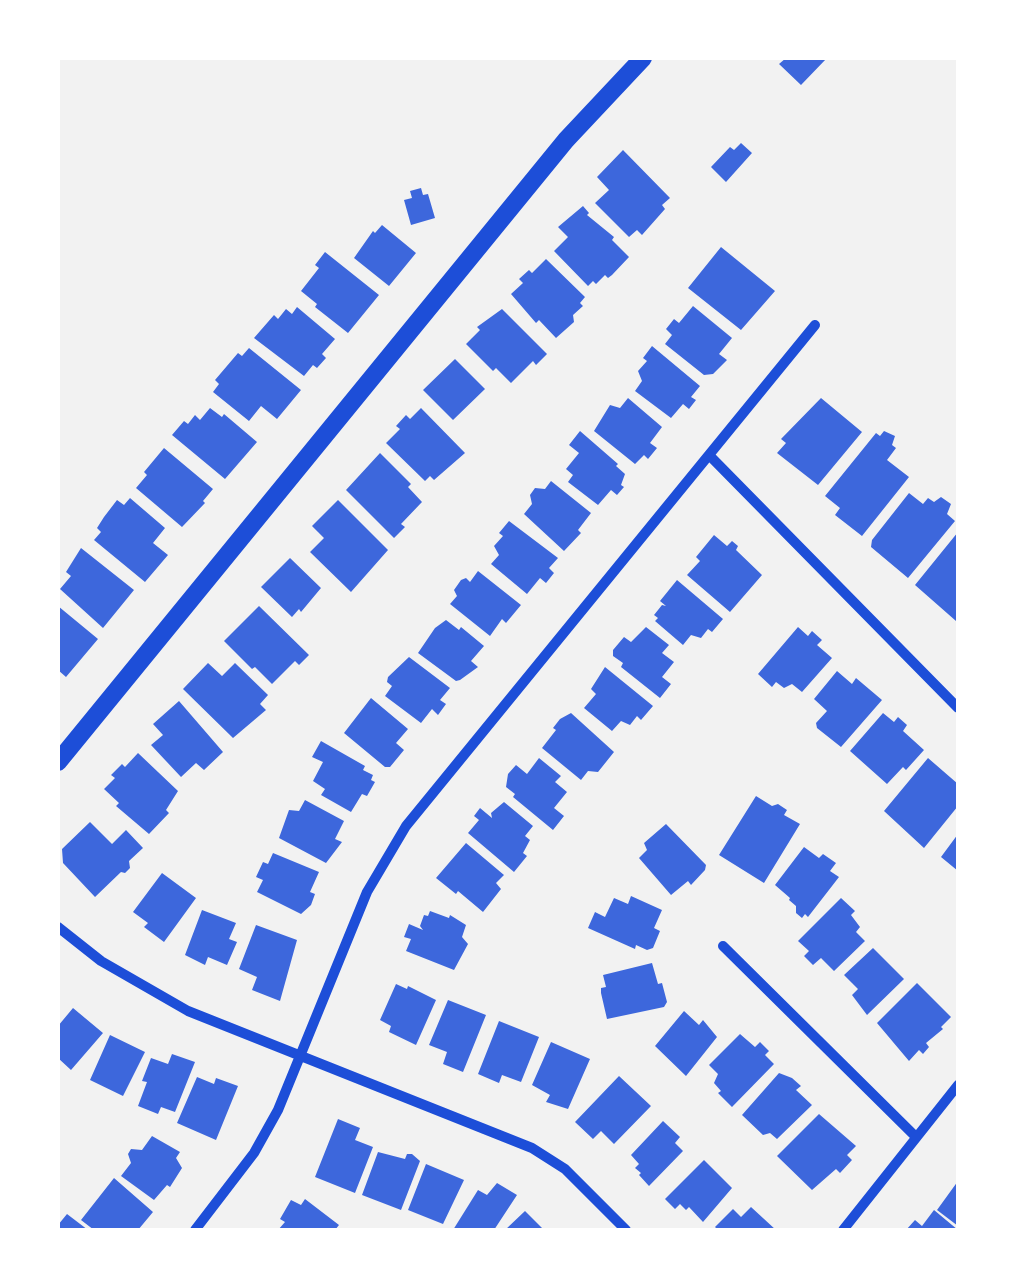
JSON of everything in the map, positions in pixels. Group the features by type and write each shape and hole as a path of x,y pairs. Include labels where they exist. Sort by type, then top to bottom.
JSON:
{"street":[{"path":"58,762 566,140 643,58"},
{"path":"195,1230 254,1152 278,1110 366,892 406,826 815,325"},
{"path":"710,456 958,708"},
{"path":"58,927 102,961 188,1011 532,1148 565,1169 626,1230"},
{"path":"723,946 916,1138"},
{"path":"844,1230 958,1084"}],"building":[{"path":"786,58 827,58 801,85 779,64"},
{"path":"741,143 752,153 726,182 711,167 730,147 734,150"},
{"path":"623,150 670,198 642,235 637,230 629,237 595,203 609,190 597,177"},
{"path":"421,188 423,195 428,194 435,218 411,225 404,200 412,198 410,191"},
{"path":"583,206 587,215 614,237 612,240 629,257 608,278 605,275 588,286 554,251 568,237 558,227"},
{"path":"382,225 416,253 389,286 354,258"},
{"path":"721,247 775,291 741,330 688,288"},
{"path":"325,252 379,295 348,333 301,291 319,268 315,265"},
{"path":"546,259 585,297 580,303 583,306 573,315 574,322 556,338 539,320 536,323 511,294 523,283 519,279"},
{"path":"693,306 732,338 719,354 727,360 713,374 704,375 665,344 672,335 666,329 674,319 679,323"},
{"path":"297,307 335,339 322,354 326,358 304,376 254,338 274,315 278,319 286,309 292,314"},
{"path":"502,309 547,354 536,365 533,361 511,383 466,344 480,330 477,327"},
{"path":"652,346 700,386 691,397 696,400 689,409 683,404 671,418 635,391 642,381 638,371"},
{"path":"249,348 301,390 277,419 261,406 249,421 213,392 219,384 215,380 238,353 242,356"},
{"path":"455,359 485,389 453,420 423,390"},
{"path":"628,398 662,427 650,443 657,448 648,459 644,455 635,464 594,431 610,405 620,408"},
{"path":"821,398 862,432 818,485 777,453 786,443 781,439"},
{"path":"210,408 222,417 224,414 257,442 225,479 172,435 184,421 188,424 195,415 200,420"},
{"path":"421,408 465,453 434,480 430,476 425,481 386,443 400,429 396,426 406,415 410,419"},
{"path":"580,431 625,474 621,485 624,487 617,495 611,490 598,505 568,482 573,475 566,469 579,453 569,445"},
{"path":"884,431 895,436 892,445 896,448 887,460 909,477 862,536 835,515 840,508 825,496 876,433 880,436"},
{"path":"164,448 213,489 182,527 136,488"},
{"path":"380,453 411,484 408,487 422,502 401,524 405,527 394,538 346,490"},
{"path":"551,481 591,513 578,530 581,533 564,551 524,514 532,504 530,495 535,488 545,489"},
{"path":"909,493 923,504 928,498 934,502 941,497 951,504 947,514 955,521 908,578 871,547 872,540"},
{"path":"130,498 165,528 153,543 168,555 145,582 94,540 101,532 97,528 117,500 124,505"},
{"path":"338,500 388,550 351,592 310,552 324,538 312,526"},
{"path":"509,521 558,558 549,568 554,573 546,583 540,578 527,594 491,564 499,555 494,546 503,536 499,533"},
{"path":"958,532 958,618 956,621 915,585"},
{"path":"714,535 727,546 732,541 738,546 736,550 762,575 730,612 687,575"},
{"path":"81,548 134,590 103,628 60,589 71,576 66,572"},
{"path":"290,558 321,588 292,617 261,587"},
{"path":"478,571 521,605 506,623 502,619 490,636 450,604 457,596 454,590 461,580 466,578 470,582"},
{"path":"677,580 723,619 712,632 708,629 701,638 691,635 683,645 655,621 658,618 654,615 662,605 666,606 660,601"},
{"path":"58,606 98,639 66,677 58,670"},
{"path":"259,606 309,655 299,665 295,661 272,684 224,641"},
{"path":"446,620 484,646 471,661 478,667 456,681 418,653 435,628"},
{"path":"646,627 669,645 662,653 674,662 662,677 671,684 660,698 613,656 613,650 624,637 631,642"},
{"path":"798,627 808,636 812,631 822,640 817,645 832,658 802,692 792,684 784,688 776,682 772,687 758,674"},
{"path":"409,657 450,688 440,700 446,704 438,715 432,709 421,723 385,696 392,686 388,677"},
{"path":"208,663 222,676 235,663 268,695 260,704 266,710 233,738 183,689"},
{"path":"605,667 653,706 641,720 637,716 630,725 621,721 612,731 584,708 596,694 591,689"},
{"path":"837,671 852,684 856,678 882,700 841,747 817,728 816,723 827,711 814,699"},
{"path":"371,698 408,729 396,743 404,750 390,767 344,733"},
{"path":"179,701 223,752 204,770 196,763 181,777 151,745 163,735 153,724"},
{"path":"571,713 614,752 598,772 588,771 581,780 542,748 560,719"},
{"path":"883,713 894,722 898,717 907,725 903,731 924,750 887,784 850,751"},
{"path":"321,741 365,766 363,770 373,775 371,780 375,782 367,796 362,794 351,812 321,795 325,789 313,781 323,762 312,757"},
{"path":"138,753 178,791 166,810 169,813 149,834 116,806 119,803 104,789 115,778 111,775"},
{"path":"539,758 561,776 555,782 567,792 554,808 564,816 553,830 506,787 508,774 516,765 527,774"},
{"path":"928,758 958,784 958,806 924,848 884,811"},
{"path":"756,796 772,806 778,804 787,810 784,815 800,824 764,883 719,855"},
{"path":"305,800 344,821 335,839 342,842 326,863 279,838 289,810 299,811"},
{"path":"504,802 533,826 525,836 530,840 523,853 527,856 514,872 468,833 479,820 474,816 480,808 492,818 491,813"},
{"path":"90,822 112,844 126,830 143,848 129,861 130,868 95,897 63,863 62,849"},
{"path":"666,824 706,865 691,885 688,881 671,895 639,858 647,850 644,843"},
{"path":"958,834 958,871 941,857"},
{"path":"466,843 504,875 496,883 501,889 483,912 436,878"},
{"path":"804,847 819,858 823,854 836,863 830,871 839,877 808,917 805,914 802,918 790,898 775,885"},
{"path":"273,853 319,872 310,892 315,894 311,905 301,914 257,892 263,880 256,877"},
{"path":"162,873 196,898 164,942 144,927 148,923 133,912"},
{"path":"631,896 662,910 654,928 660,931 653,948 647,950 636,945 635,949 588,928 595,912 605,917 614,898 628,904"},
{"path":"841,898 855,911 851,915 860,927 856,932 865,941 834,971 821,958 813,965 804,956 809,951 798,941"},
{"path":"202,910 236,923 229,939 237,942 227,965 208,957 205,965 185,955"},
{"path":"430,911 449,918 450,915 466,925 462,937 468,944 454,970 406,951 411,939 404,937 409,924 423,930 420,926 424,915 428,916"},
{"path":"256,925 297,940 280,1001 252,990 257,977 239,969"},
{"path":"873,948 904,979 867,1015 852,995 858,989 844,975"},
{"path":"652,963 658,984 662,983 667,1002 664,1007 607,1019 601,993 601,988 606,987 603,975"},
{"path":"917,983 951,1017 926,1043 929,1047 923,1054 919,1050 909,1061 877,1023"},
{"path":"396,984 436,1000 416,1045 389,1032 391,1026 380,1020"},
{"path":"448,1000 486,1015 463,1072 443,1064 447,1052 429,1045"},
{"path":"73,1008 103,1033 71,1070 58,1058 58,1026"},
{"path":"684,1011 699,1025 703,1020 717,1037 686,1076 655,1046"},
{"path":"499,1021 539,1037 521,1082 502,1075 499,1083 478,1074"},
{"path":"740,1034 755,1047 760,1042 774,1064 732,1107 718,1093 721,1091 714,1083 718,1074 709,1065"},
{"path":"110,1035 145,1052 123,1096 90,1080"},
{"path":"551,1042 590,1059 568,1109 546,1102 550,1095 532,1085"},
{"path":"172,1054 195,1062 175,1112 161,1107 158,1114 138,1106 151,1058 168,1064"},
{"path":"779,1073 801,1086 796,1090 812,1105 777,1139 770,1133 763,1135 742,1115"},
{"path":"619,1076 651,1106 614,1144 601,1131 593,1139 575,1122"},
{"path":"197,1077 214,1084 216,1078 238,1086 216,1140 177,1123"},
{"path":"819,1114 856,1146 847,1155 852,1160 840,1173 836,1169 812,1190 777,1156"},
{"path":"338,1119 360,1128 355,1140 373,1147 355,1193 315,1177"},
{"path":"663,1121 680,1137 675,1143 683,1151 649,1186 639,1175 635,1168 639,1164 631,1155"},
{"path":"152,1136 180,1152 176,1158 182,1168 170,1187 167,1185 154,1200 121,1176 131,1163 131,1149 142,1150"},
{"path":"378,1152 405,1159 412,1154 420,1161 401,1210 362,1195"},
{"path":"704,1160 732,1188 703,1222 689,1207 686,1210 680,1204 675,1209 665,1199"},
{"path":"426,1164 464,1180 443,1224 408,1210"},
{"path":"114,1178 153,1212 138,1230 94,1230 81,1220"},
{"path":"958,1181 958,1226 937,1210"},
{"path":"497,1183 517,1195 494,1230 453,1230 478,1190 487,1195"},
{"path":"305,1199 339,1225 335,1230 278,1230 285,1222 280,1219 291,1200 301,1205"},
{"path":"751,1207 776,1230 715,1227 733,1209 741,1217"},
{"path":"934,1210 958,1230 906,1230 915,1220 922,1226"},
{"path":"525,1211 544,1230 505,1230"},
{"path":"67,1214 88,1230 58,1230"}]}
